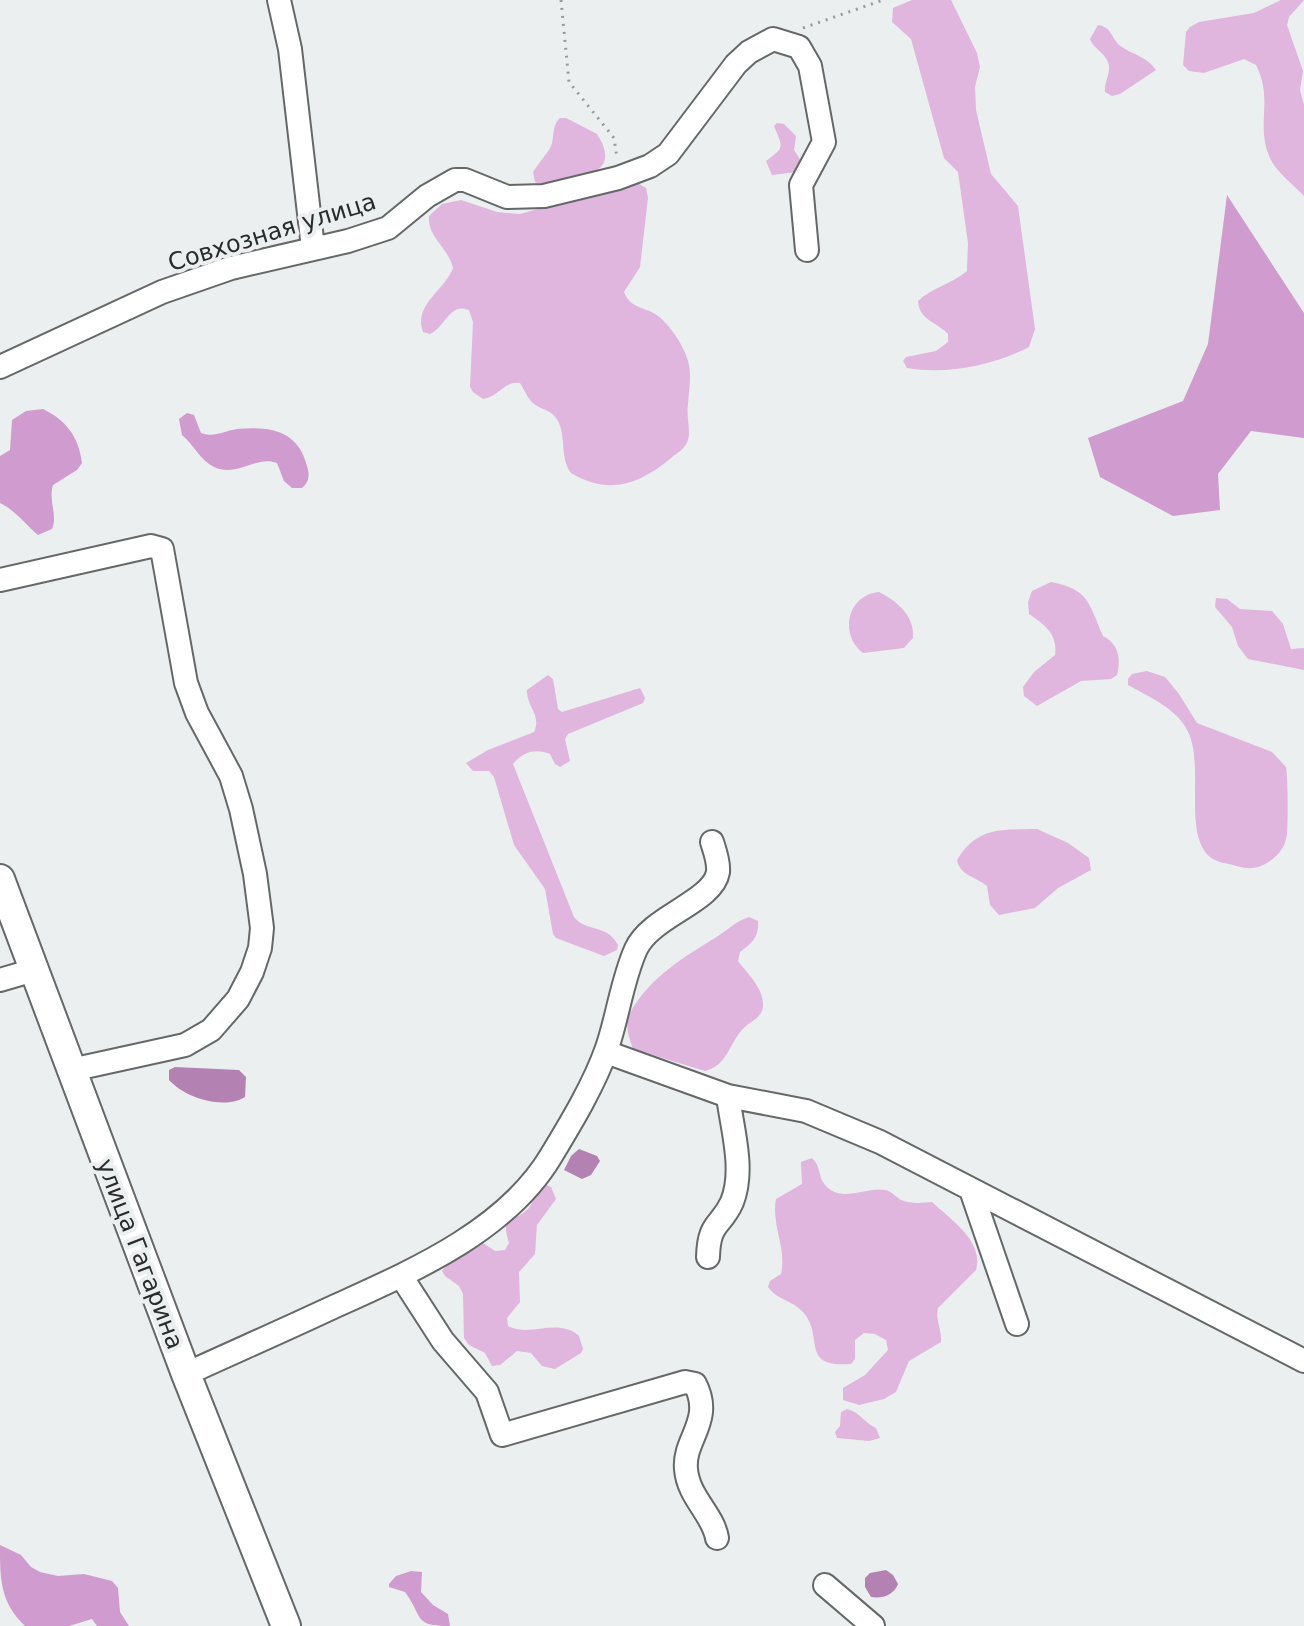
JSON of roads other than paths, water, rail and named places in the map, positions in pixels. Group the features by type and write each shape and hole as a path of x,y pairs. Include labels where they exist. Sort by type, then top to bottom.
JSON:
{"main road":[{"name":"улица Гагарина","path":"0,879 186,1374 286,1626"}],"street":[{"path":"279,0 290,49 313,248"},
{"name":"Совхозная улица","path":"0,367 162,292 231,268 348,241 388,228 427,196 455,180 465,180 507,197 544,196 618,178 650,166 668,154 736,64 749,52 773,39 799,47 810,66 824,142 801,185 807,250"},
{"path":"0,580 151,546 162,549 186,683 197,713 231,776 255,874 262,928 260,948 238,999 211,1030 185,1045 71,1070"},
{"path":"186,1374 401,1276 491,1223 528,1187 549,1159 606,1052 636,950 647,933 712,884 718,873 712,842"},
{"path":"0,980 34,970"},
{"path":"606,1052 728,1096 806,1111 880,1142 1304,1361"},
{"path":"708,1257 708,1241 713,1228 732,1203 738,1175 728,1096"},
{"path":"971,1190 1017,1324"},
{"path":"401,1276 443,1341 487,1392 502,1435 690,1381 695,1384 702,1413 685,1466 698,1504 714,1524 717,1538"},
{"path":"825,1585 873,1626"}]}
